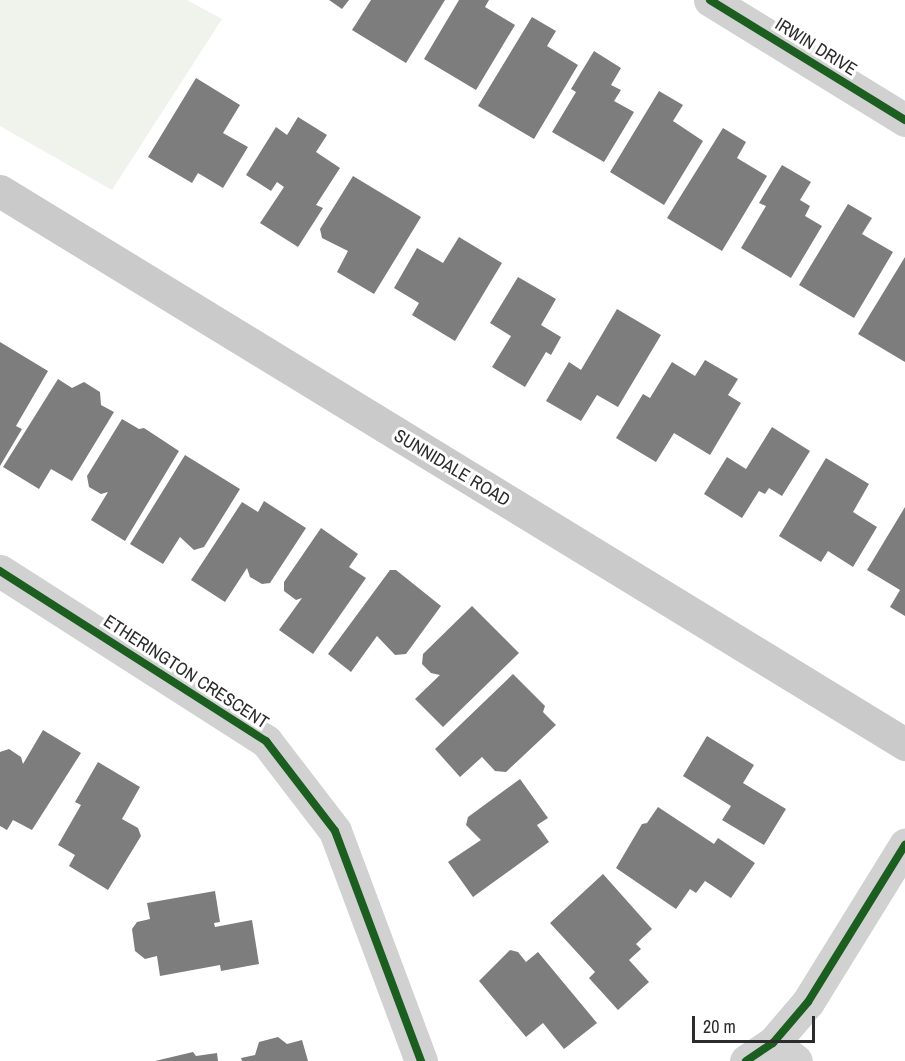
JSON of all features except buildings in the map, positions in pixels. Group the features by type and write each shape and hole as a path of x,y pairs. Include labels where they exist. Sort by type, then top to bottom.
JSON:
{"main road":[{"name":"SUNNIDALE ROAD","path":"0,191 905,744"}],"street":[{"name":"IRWIN DRIVE","path":"710,0 905,120"},
{"name":"ETHERINGTON CRESCENT","path":"0,571 266,741 335,831 421,1061"},
{"path":"772,1055 808,1002 905,845"}],"shaded area":[{"path":"0,0 187,0 222,19 112,190 0,126"}],"cycle path":[{"path":"710,0 905,120"},
{"path":"0,571 266,741 335,831 421,1061"},
{"path":"746,1061 773,1043 808,1002 905,845"}]}
